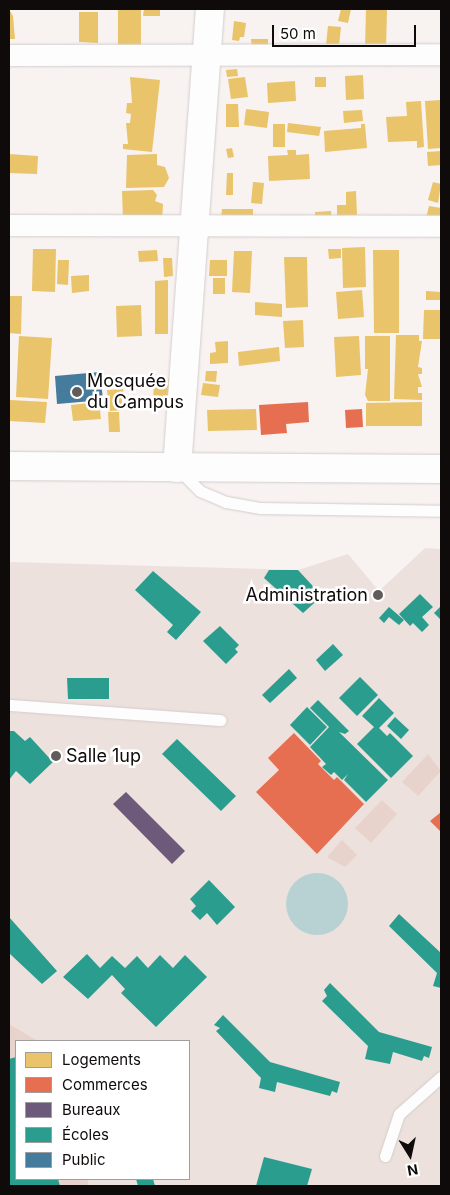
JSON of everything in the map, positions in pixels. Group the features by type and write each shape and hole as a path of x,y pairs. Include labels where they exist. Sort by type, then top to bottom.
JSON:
{"street":[{"path":"177,468 210,9"},
{"path":"9,55 441,54"},
{"path":"9,225 441,226"},
{"path":"9,466 441,469"}],"lane":[{"path":"177,468 200,491 226,502 260,508 441,511"},
{"path":"9,704 220,720"},
{"path":"385,1156 399,1114 441,1077"}],"shaded area":[{"path":"425,548 441,549 441,1186 9,1186 9,562 298,570 348,554 379,591"},
{"path":"428,754 441,771 418,796 402,782"},
{"path":"382,800 397,814 371,843 355,828"},
{"path":"342,840 357,855 345,867 327,857"},
{"path":"9,1024 36,1040 15,1040 15,1180 87,1180 89,1186 9,1186"}],"water":[{"path":"311,873 323,873 339,882 346,892 348,904 346,916 339,926 323,935 311,935 300,930 291,921 286,910 286,898 291,887 300,878"}],"building: Logements":[{"path":"9,9 13,16 15,39 9,39"},
{"path":"118,9 141,9 141,49 118,49"},
{"path":"144,9 160,9 160,16 143,16"},
{"path":"341,9 351,9 348,23 338,21"},
{"path":"366,9 387,9 386,50 365,50"},
{"path":"79,12 98,12 98,43 79,42"},
{"path":"234,21 246,23 244,37 240,37 239,41 232,40"},
{"path":"328,26 341,27 339,46 326,45"},
{"path":"251,39 268,39 268,48 252,49"},
{"path":"237,69 238,76 227,77 226,70"},
{"path":"363,75 364,99 346,100 345,76"},
{"path":"130,77 160,80 152,152 123,149 123,144 128,144 126,123 130,123 131,114 126,113 127,103 132,103"},
{"path":"245,77 248,97 231,99 228,79"},
{"path":"315,77 326,77 326,87 315,87"},
{"path":"295,81 296,101 268,103 267,83"},
{"path":"441,100 441,148 428,149 425,101"},
{"path":"421,101 424,147 417,148 417,141 388,142 386,117 407,116 406,102"},
{"path":"226,104 238,104 239,127 226,127"},
{"path":"246,109 269,112 267,128 244,125"},
{"path":"362,110 363,121 344,123 343,111"},
{"path":"288,123 321,127 319,136 287,132"},
{"path":"273,124 285,124 285,147 273,147"},
{"path":"361,124 365,124 367,148 325,152 324,131 361,128"},
{"path":"232,148 234,157 228,158 226,149"},
{"path":"287,150 296,150 296,155 309,154 310,179 269,181 268,156 288,155"},
{"path":"441,151 441,165 428,166 427,152"},
{"path":"9,154 38,156 37,174 9,173"},
{"path":"157,154 157,165 165,167 169,178 164,187 126,188 127,155"},
{"path":"227,173 233,173 233,195 226,195"},
{"path":"253,182 264,183 262,204 251,203"},
{"path":"433,182 441,184 438,203 428,200"},
{"path":"153,190 157,195 155,201 163,204 162,221 123,221 122,191"},
{"path":"356,191 357,215 337,216 337,205 346,205 346,192"},
{"path":"429,206 441,208 439,221 426,218"},
{"path":"222,209 253,209 253,219 221,218"},
{"path":"331,211 332,223 315,224 315,212"},
{"path":"365,247 366,287 343,288 342,248"},
{"path":"33,249 56,249 55,292 32,291"},
{"path":"328,249 341,249 341,258 329,259"},
{"path":"157,250 158,261 139,262 138,251"},
{"path":"373,250 399,250 399,333 374,333"},
{"path":"234,251 252,251 250,293 232,292"},
{"path":"284,257 307,257 308,307 286,308"},
{"path":"163,258 172,258 173,276 164,277"},
{"path":"58,260 69,260 68,285 57,284"},
{"path":"210,260 227,260 227,276 209,276"},
{"path":"89,275 89,291 72,293 71,276"},
{"path":"213,278 225,278 225,294 213,294"},
{"path":"168,280 168,334 155,334 155,281"},
{"path":"362,290 364,317 338,319 336,292"},
{"path":"426,291 441,292 441,300 426,300"},
{"path":"9,296 22,296 21,334 9,333"},
{"path":"255,302 282,304 282,317 255,315"},
{"path":"141,305 142,336 117,337 116,306"},
{"path":"424,310 441,310 441,339 423,339"},
{"path":"303,320 304,347 285,348 283,321"},
{"path":"396,335 419,335 419,341 422,341 418,367 422,368 422,374 418,374 422,387 418,387 418,393 422,393 422,400 394,399"},
{"path":"19,336 52,338 48,399 16,397"},
{"path":"359,336 361,375 336,377 334,337"},
{"path":"365,336 390,336 390,401 368,401 365,395 368,369 365,369"},
{"path":"228,341 228,363 210,364 210,353 216,352 215,342"},
{"path":"279,347 280,361 239,366 238,352"},
{"path":"206,371 217,371 216,382 205,381"},
{"path":"154,379 171,379 171,405 153,404"},
{"path":"203,383 220,385 218,397 201,395"},
{"path":"123,389 125,410 109,411 107,390"},
{"path":"10,400 47,402 45,423 9,421"},
{"path":"99,402 101,419 73,421 71,405"},
{"path":"422,402 422,426 366,426 366,403"},
{"path":"256,409 257,430 208,431 207,410"},
{"path":"108,412 119,412 120,432 109,432"}],"building: Commerces":[{"path":"308,402 309,422 286,424 287,433 261,435 259,405"},
{"path":"362,409 363,427 346,428 345,410"},
{"path":"294,733 321,761 318,764 334,780 337,777 364,804 317,854 256,792 279,770 268,758"},
{"path":"441,812 441,832 430,821"}],"building: Bureaux":[{"path":"126,792 185,851 172,864 113,804"}],"building: Écoles":[{"path":"269,570 298,570 322,596 303,613 264,578"},
{"path":"153,571 201,612 176,640 167,632 173,625 135,590"},
{"path":"420,594 433,607 422,617 429,625 422,632 413,623 410,626 399,614"},
{"path":"441,606 441,620 434,613"},
{"path":"389,607 404,620 399,625 389,617 384,623 379,618"},
{"path":"220,626 239,645 235,649 238,652 226,664 203,641"},
{"path":"333,644 343,655 325,671 316,660"},
{"path":"289,669 297,678 270,703 262,695"},
{"path":"360,677 378,695 357,716 339,698"},
{"path":"67,678 109,678 109,699 68,699"},
{"path":"379,698 394,713 379,728 387,736 390,733 413,756 391,778 357,744 374,727 362,716"},
{"path":"318,700 349,731 345,734 339,732 388,780 366,802 344,780 348,774 342,780 334,772 331,775 322,767 326,764 310,747 329,727 310,708"},
{"path":"307,707 327,727 310,745 290,725"},
{"path":"395,717 409,730 401,739 387,726"},
{"path":"9,731 14,731 25,741 30,737 53,762 30,784 16,771 9,780"},
{"path":"177,739 236,796 221,811 162,754"},
{"path":"209,880 235,907 217,925 207,913 200,920 191,911 196,906 190,899"},
{"path":"399,914 441,953 441,988 433,986 437,973 389,926"},
{"path":"9,917 57,971 42,984 9,953"},
{"path":"87,954 100,968 112,956 125,968 137,956 148,968 160,955 173,968 185,955 207,977 156,1027 121,993 125,989 112,975 88,999 63,977"},
{"path":"330,983 379,1032 432,1047 429,1058 424,1056 422,1061 393,1052 390,1064 365,1059 368,1046 322,1001 327,996 324,990"},
{"path":"223,1015 270,1062 340,1082 337,1093 332,1091 330,1096 277,1082 275,1092 259,1088 261,1078 216,1031 220,1028 214,1025"},
{"path":"15,1057 15,1180 58,1180 60,1186 9,1186 9,1059"},
{"path":"264,1157 312,1169 307,1186 256,1186"},
{"path":"136,1180 153,1180 155,1186 138,1186"}],"building: Public":[{"name":"Mosquée du Campus","path":"100,372 103,400 57,404 55,376"}],"place":[{"name":"Mosquée du Campus","path":"77,392"},
{"name":"Administration","path":"378,595"},
{"name":"Salle 1up","path":"56,756"}]}
